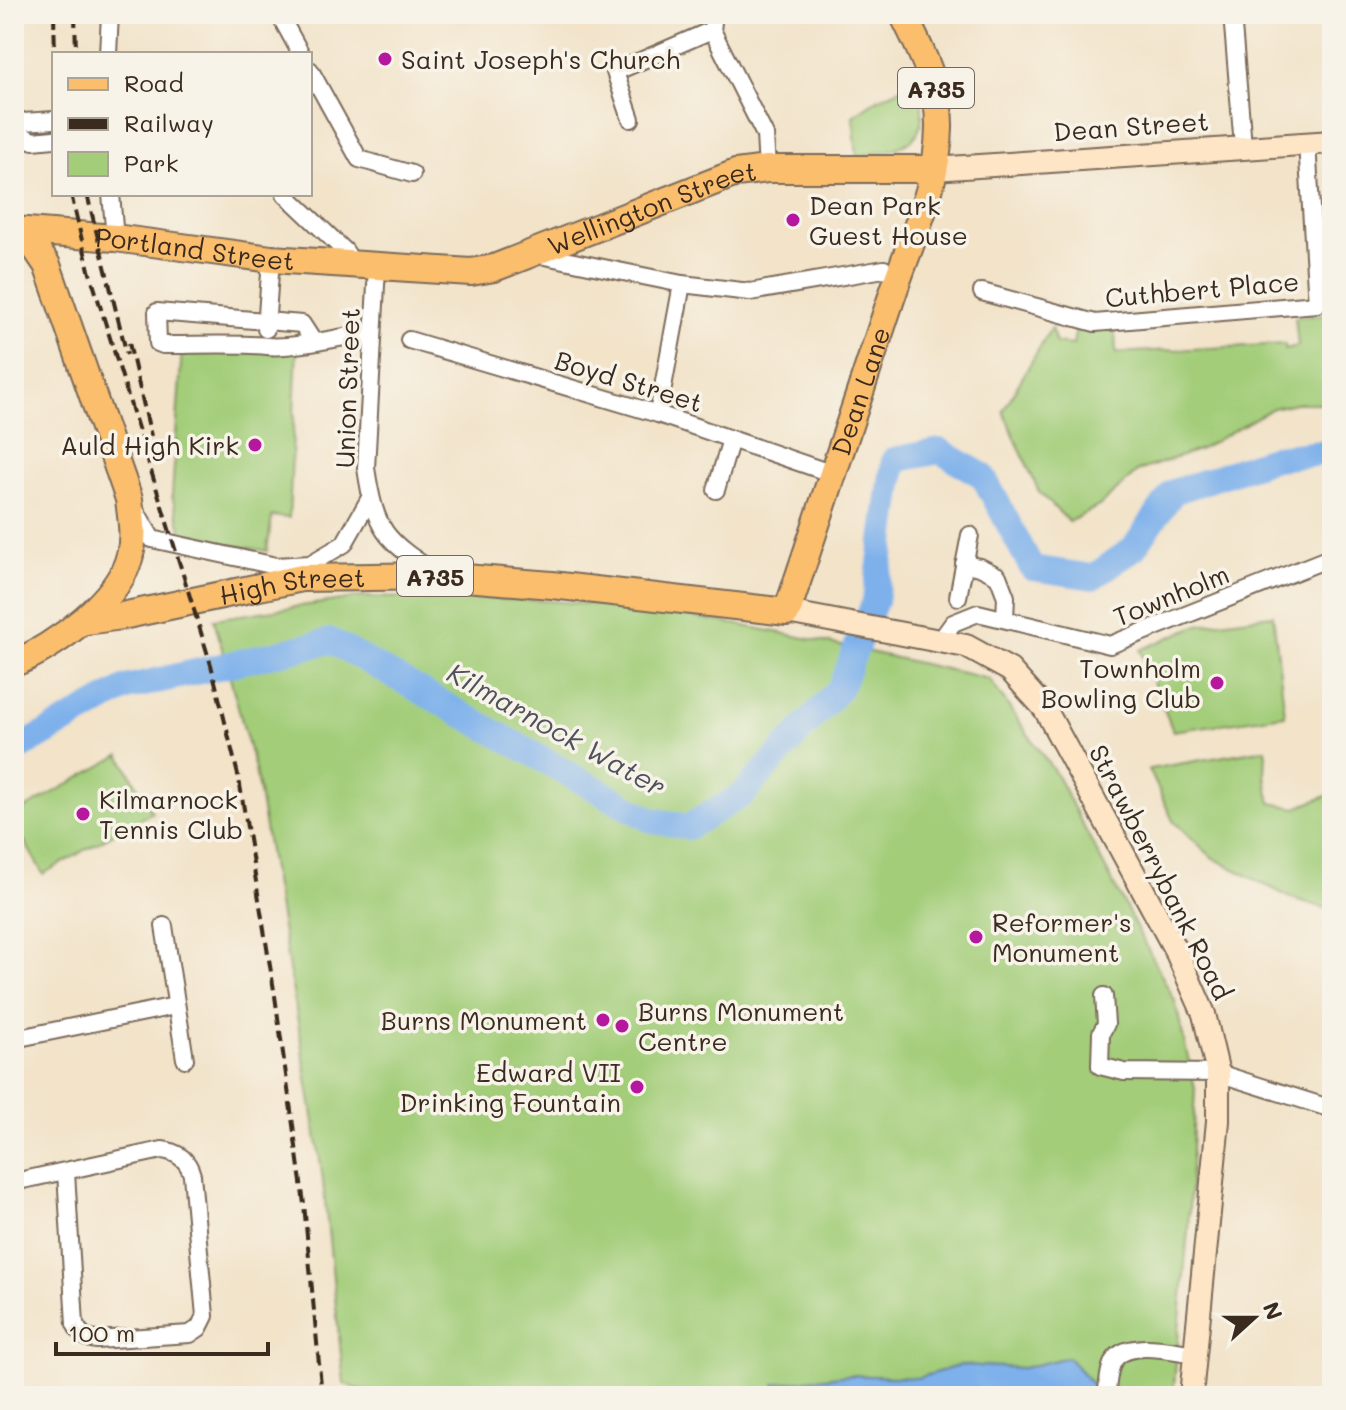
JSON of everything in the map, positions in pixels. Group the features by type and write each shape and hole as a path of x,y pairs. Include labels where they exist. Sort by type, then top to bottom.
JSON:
{"main road":[{"name":"A735","path":"903,14 927,61 937,90 939,128 934,169"},
{"path":"878,168 910,154 939,128"},
{"name":"Dean Street","path":"934,169 1332,142"},
{"name":"Wellington Street","path":"366,266 471,272 494,268 736,173 767,169 934,169"},
{"name":"Dean Lane","path":"787,612 903,263 930,193 934,169"},
{"name":"A735","path":"14,663 86,621 119,580 130,558 133,532 129,499 47,265 19,231"},
{"name":"Portland Street","path":"19,231 115,238 271,259 366,266"},
{"name":"High Street","path":"86,621 302,578 440,576 552,585 787,612"},
{"name":"Strawberrybank Road","path":"787,612 966,646 1010,670 1045,709 1177,953 1204,1014 1218,1073 1218,1121 1191,1396"}],"street":[{"path":"108,52 110,14"},
{"path":"279,14 300,52"},
{"path":"1232,14 1243,146"},
{"path":"631,119 615,72 713,22 765,135 767,169"},
{"path":"312,74 359,159 412,174"},
{"path":"14,117 23,122 52,120"},
{"path":"14,131 33,141 52,139"},
{"name":"Cuthbert Place","path":"982,292 1095,323 1317,304 1307,143"},
{"path":"111,196 115,238"},
{"path":"287,196 345,251 366,266"},
{"path":"532,254 682,284 750,292 884,269"},
{"path":"265,345 271,259"},
{"name":"Union Street","path":"366,266 372,332 366,468 370,498 379,525 394,546 440,576"},
{"path":"658,414 682,284"},
{"path":"313,341 302,324 157,312 158,343 163,345 265,345 313,341 372,332"},
{"name":"Boyd Street","path":"409,340 658,414 833,474"},
{"path":"716,490 731,439"},
{"path":"129,499 152,539 276,566 310,564 344,544 370,498"},
{"path":"958,597 970,535"},
{"name":"Townholm","path":"940,641 953,623 978,613 1110,645 1332,557"},
{"path":"964,564 980,567 998,576 1006,597 1005,618"},
{"path":"164,926 185,1059"},
{"path":"1104,996 1106,1024 1101,1033 1100,1066 1124,1072 1218,1073 1332,1109"},
{"path":"14,1039 175,1006"},
{"path":"14,1182 162,1150 173,1152 183,1159 192,1175 204,1300 205,1316 199,1328 184,1335 96,1340 78,1330 75,1324 66,1172"},
{"path":"1106,1396 1117,1354 1131,1348 1195,1354"}],"green space":[{"path":"918,81 922,118 913,139 891,150 857,156 853,116 878,99"},
{"path":"1332,314 1332,403 1296,403 1273,408 1201,449 1138,471 1099,506 1069,522 1039,492 1003,411 1051,328 1056,343 1073,345 1076,328 1084,325 1115,331 1116,353 1285,344 1285,349 1298,346 1295,317"},
{"path":"182,348 297,349 289,518 272,516 267,551 183,536 172,496"},
{"path":"362,597 532,600 639,609 790,635 989,679 1056,774 1175,1001 1195,1088 1188,1230 1173,1396 380,1396 344,1384 322,1172 296,1010 255,769 214,619"},
{"name":"Townholm Bowling Club","path":"1273,615 1285,715 1173,731 1140,650 1198,625"},
{"path":"1266,749 1265,775 1271,803 1296,808 1332,794 1332,910 1291,898 1213,858 1173,821 1149,769"},
{"name":"Kilmarnock Tennis Club","path":"120,755 152,812 43,874 14,823 14,815"}],"water":[{"path":"1068,1357 1095,1387 1092,1396 778,1396 774,1384 848,1375 918,1378 961,1365 1023,1368"}],"waterway":[{"name":"Kilmarnock Water","path":"14,751 126,688 331,641 651,820 688,827 742,795 840,688 875,601 894,460 940,451 983,476 1032,568 1093,577 1134,548 1173,492 1275,458 1332,452"}],"railway":[{"path":"54,14 55,52"},
{"path":"75,14 76,52"},
{"path":"71,196 89,270 211,665 239,779 275,996 304,1204 322,1396"},
{"path":"87,196 127,355"},
{"path":"129,343 151,436"}],"place":[{"name":"Saint Joseph's Church","path":"385,59"},
{"name":"Dean Park Guest House","path":"793,220"},
{"name":"Auld High Kirk","path":"255,445"},
{"name":"Townholm Bowling Club","path":"1217,683"},
{"name":"Kilmarnock Tennis Club","path":"83,814"},
{"name":"Reformer's Monument","path":"976,937"},
{"name":"Burns Monument","path":"603,1020"},
{"name":"Burns Monument Centre","path":"622,1026"},
{"name":"Edward VII Drinking Fountain","path":"637,1087"}]}
